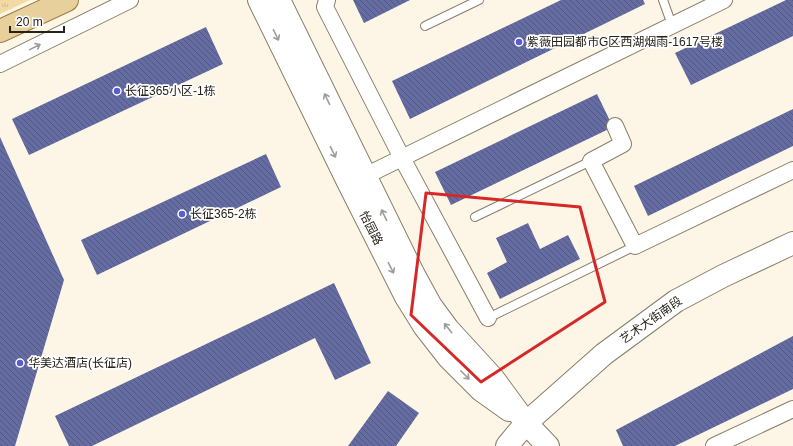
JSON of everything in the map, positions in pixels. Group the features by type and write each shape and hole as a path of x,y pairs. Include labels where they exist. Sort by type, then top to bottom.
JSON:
{"main road":[{"path":"0,31 67,0"}],"street":[{"path":"0,64 130,0"},
{"name":"怡园路","path":"260,0 348,182 413,309 424,326 449,358 470,380 481,390 526,423"},
{"name":"怡园路","path":"279,0 414,275 431,306 448,329 493,378 526,423 548,446"},
{"path":"327,0 325,7 402,158 488,318"},
{"path":"365,176 724,0"},
{"path":"615,126 623,144 591,161 635,246 793,170"},
{"name":"艺术大街南段","path":"507,446 526,423 604,354 676,302 723,276 793,243"},
{"path":"714,446 793,409"}],"lane":[{"path":"425,26 479,0"},
{"path":"663,0 672,25"},
{"path":"475,217 591,161"},
{"path":"488,318 635,246"}],"highlighted area":[{"path":"426,193 580,207 605,302 481,382 411,315"}],"green space":[{"path":"0,0 30,0 0,14"}],"building":[{"path":"353,0 410,0 364,23"},
{"name":"紫薇田园都市G区西湖烟雨-1617号楼","path":"561,0 643,0 645,4 410,119 392,81"},
{"path":"786,0 793,0 793,36 691,85 675,53"},
{"name":"长征365小区-1栋","path":"206,27 223,64 29,155 12,119"},
{"path":"597,94 613,127 451,205 435,172"},
{"path":"793,109 793,146 648,216 634,186"},
{"name":"华美达酒店(长征店)","path":"0,137 64,280 15,446 0,446"},
{"name":"长征365-2栋","path":"266,154 281,187 97,275 81,240"},
{"path":"528,223 540,249 568,235 580,259 500,299 487,273 507,262 496,238"},
{"path":"334,283 371,363 335,380 315,338 92,446 69,446 55,416"},
{"path":"793,336 793,389 675,446 623,446 616,430"},
{"path":"388,391 419,413 396,446 348,446"}],"place":[{"name":"紫薇田园都市G区西湖烟雨-1617号楼","path":"519,42"},
{"name":"长征365小区-1栋","path":"117,91"},
{"name":"长征365-2栋","path":"182,214"},
{"name":"华美达酒店(长征店)","path":"20,363"}]}
